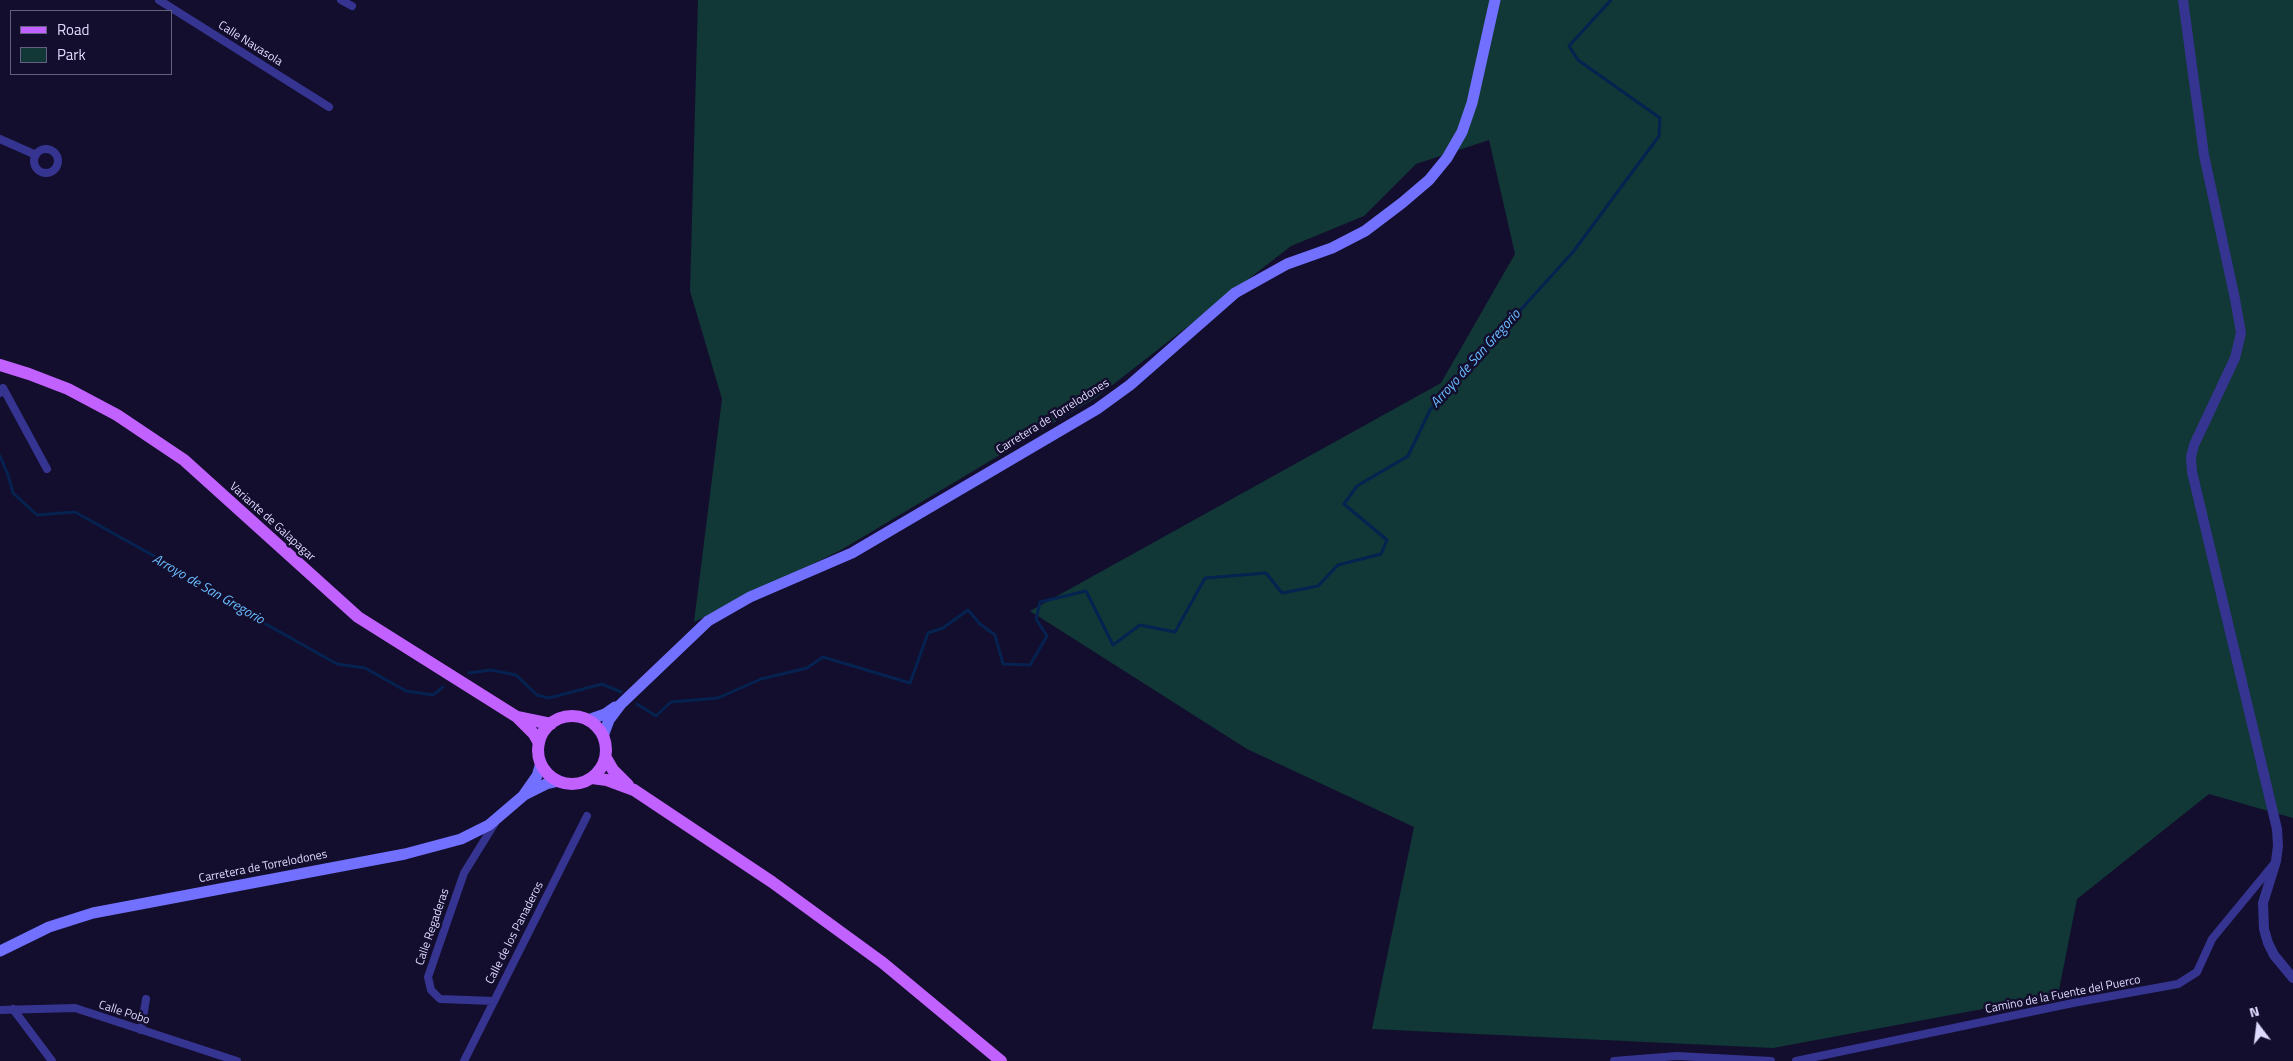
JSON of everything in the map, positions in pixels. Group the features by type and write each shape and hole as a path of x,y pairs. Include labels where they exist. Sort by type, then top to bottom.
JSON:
{"main road":[{"name":"Carretera de Torrelodones","path":"603,736 609,720 621,704 708,621 750,597 852,553 1097,409 1130,385 1235,293 1287,264 1332,248 1365,231 1402,203 1428,180 1447,158 1462,132 1472,103 1495,0"},
{"name":"Variante de Galapagar","path":"0,365 68,389 117,415 184,460 358,617 517,717"},
{"name":"Carretera de Torrelodones","path":"588,720 605,714 621,704"},
{"path":"517,717 534,734 539,743 541,763 548,774 559,781 570,784 582,783 592,778 601,769 606,758 603,736 597,727 588,720 575,716 562,718 550,724 543,733 539,743"},
{"path":"517,717 550,724"},
{"path":"606,758 613,770 634,790 772,882 875,957 1001,1061"},
{"name":"Carretera de Torrelodones","path":"523,796 537,776 541,763"},
{"path":"592,778 607,780 634,790"},
{"name":"Carretera de Torrelodones","path":"0,951 49,927 93,913 405,854 443,845 476,833 523,796 546,784 559,781"}],"street":[{"name":"Calle Navasola","path":"159,0 330,107"},
{"path":"341,0 352,6"},
{"path":"2184,0 2204,155 2241,333 2235,358 2194,445 2191,457 2192,472 2269,790 2278,838 2276,861 2263,903 2264,929 2274,955 2293,978"},
{"path":"0,139 36,155"},
{"path":"0,393 2,388 47,469"},
{"name":"Calle Regaderas","path":"493,1001 440,999 431,990 428,977 464,873 500,816"},
{"name":"Calle de los Panaderos","path":"464,1061 587,816"},
{"name":"Camino de la Fuente del Puerco","path":"1796,1061 2073,1003 2178,984 2196,972 2212,939 2276,861"},
{"path":"141,1030 146,999"},
{"name":"Calle Pobo","path":"0,1010 75,1008 237,1061"},
{"path":"12,1009 52,1061"},
{"path":"1614,1061 1676,1056 1771,1061"}],"green space":[{"path":"698,0 2293,0 2293,818 2209,794 2077,899 2058,995 1773,1048 1372,1029 1414,827 1247,749 1030,611 1441,383 1515,254 1489,140 1416,164 1364,216 1291,246 1097,397 841,550 694,622 722,399 690,291"}],"waterway":[{"name":"Arroyo de San Gregorio","path":"637,704 656,716 671,702 718,698 761,679 807,668 823,657 910,683 928,633 943,628 968,610 980,624 995,635 1003,664 1030,665 1047,636 1036,619 1040,602 1086,591 1113,645 1140,625 1175,632 1205,578 1266,573 1282,593 1318,586 1338,565 1381,554 1387,540 1344,504 1357,486 1408,456 1430,410 1573,252 1659,136 1660,118 1578,60 1569,46 1611,0"},
{"name":"Arroyo de San Gregorio","path":"0,456 13,493 37,515 75,512 197,580 232,605 337,664 365,668 406,691 433,695 443,687"},
{"name":"Arroyo de San Gregorio","path":"469,673 491,670 516,675 537,695 549,698 602,684 621,692"}]}
